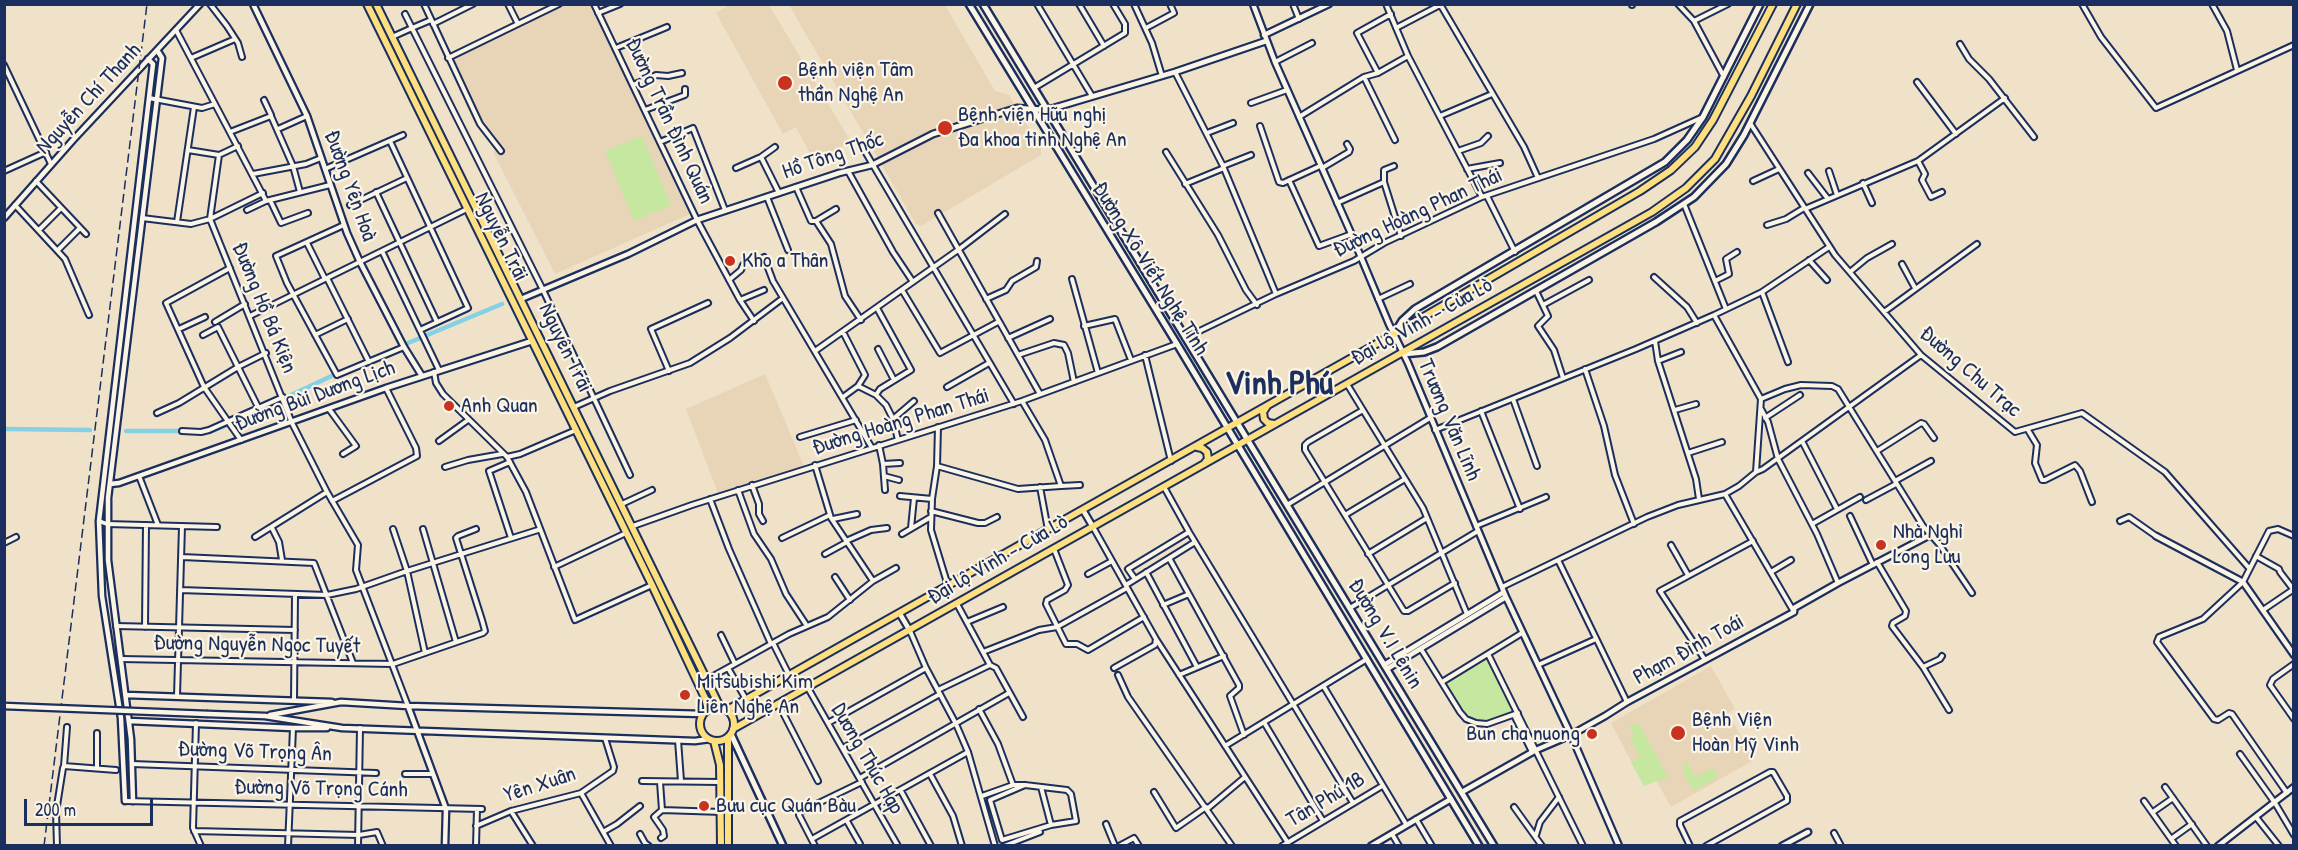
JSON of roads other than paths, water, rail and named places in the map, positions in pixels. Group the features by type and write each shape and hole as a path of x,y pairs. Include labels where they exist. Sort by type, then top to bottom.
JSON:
{"main road":[{"name":"Nguyễn Trãi","path":"367,4 652,585 697,680 705,712"},
{"name":"Nguyên Trãi","path":"376,4 633,526 706,680 724,709"},
{"name":"Đường Xô Viết Nghệ Tĩnh","path":"969,4 1238,445"},
{"name":"Đường Xô Viết Nghệ Tĩnh","path":"983,4 1248,440"},
{"path":"1394,334 1402,321 1412,312 1665,162 1687,140 1703,117 1760,4"},
{"name":"Đại lộ Vinh - Cửa Lò","path":"724,709 747,700 1228,429 1640,191 1671,170 1695,147 1713,120 1773,4"},
{"name":"Đại lộ Vinh - Cửa Lò","path":"731,733 1652,212 1686,188 1715,159 1751,96 1797,4"},
{"path":"1403,354 1432,349 1536,291 1694,197 1726,164 1750,123 1810,4"},
{"path":"512,303 521,299"},
{"path":"532,341 540,337"},
{"path":"1268,406 1263,412 1264,419 1270,424 1277,424"},
{"path":"576,430 584,426"},
{"name":"Đường V.I Lênin","path":"1248,440 1494,846"},
{"name":"Đường V.I Lênin","path":"1238,445 1479,846"},
{"path":"1194,448 1200,447 1207,452 1208,459 1204,465"},
{"path":"605,489 612,486"},
{"path":"652,585 660,582"},
{"path":"1368,659 1377,654"},
{"path":"721,846 719,753 712,740 701,728 705,712 724,709 734,720 731,733 728,846"},
{"path":"712,740 731,733"},
{"path":"731,733 783,846"},
{"path":"1451,799 1462,792"}],"street":[{"name":"Nguyễn Chí Thanh","path":"4,218 51,164 200,4"},
{"path":"210,4 235,39 242,57"},
{"name":"Đường Yên Hoà","path":"253,4 307,116 344,225 360,261 404,347 422,376"},
{"path":"424,4 480,124 501,151"},
{"path":"392,38 473,4"},
{"path":"508,4 518,24"},
{"path":"448,58 559,4"},
{"name":"Đường Trần Đình Quán","path":"594,4 697,220 740,300 754,321"},
{"path":"598,13 620,4"},
{"path":"1037,4 1092,96"},
{"path":"1079,4 1104,46"},
{"path":"1034,88 1125,33 1125,24 1113,4"},
{"path":"1134,4 1146,28 1162,76"},
{"path":"1146,28 1174,13 1170,4"},
{"name":"Trương Văn Lĩnh","path":"1253,4 1266,41 1352,234 1504,592 1571,735 1619,846"},
{"path":"1293,4 1299,19"},
{"path":"1264,35 1329,4"},
{"path":"1386,4 1408,56 1467,169 1515,252"},
{"path":"1678,4 1694,21 1724,77"},
{"path":"1694,21 1728,4"},
{"path":"2082,4 2101,37 2156,108 2294,45"},
{"path":"2212,4 2227,31 2237,70"},
{"path":"1396,28 1440,5 1524,147 1538,178"},
{"path":"405,14 543,290 630,475"},
{"path":"1378,73 1357,33 1391,14"},
{"path":"616,48 667,27"},
{"path":"176,30 281,223 308,213"},
{"path":"191,58 235,39"},
{"name":"Hồ Tông Thốc","path":"521,299 628,254 697,220 872,165 933,134 1017,108 1047,110 1175,72 1266,41"},
{"path":"1275,62 1312,43"},
{"path":"1960,44 2034,137"},
{"path":"133,801 129,720 108,560 107,524 162,58 157,50"},
{"path":"1299,117 1364,77 1378,73 1408,56"},
{"path":"124,801 121,718 102,596 99,521 153,64 148,59"},
{"path":"4,65 51,164"},
{"path":"1175,72 1224,167 1276,294"},
{"path":"633,85 656,75 668,76 682,73"},
{"path":"1364,77 1395,140"},
{"path":"1917,82 1956,134"},
{"path":"645,110 685,95 685,89"},
{"path":"1251,103 1287,90"},
{"path":"1440,116 1492,94"},
{"path":"149,98 202,108 215,104"},
{"path":"1767,225 1786,219 1804,208 1918,161 2005,98"},
{"path":"264,100 293,166 300,192"},
{"path":"177,222 194,107"},
{"path":"230,132 272,116"},
{"path":"278,129 307,116"},
{"name":"Đường Hoàng Phan Thái","path":"1185,338 1485,197 1654,139 1703,117"},
{"path":"1207,133 1233,123"},
{"name":"Đường Chu Trạc","path":"1750,123 1829,247 1921,355 2015,432 2082,413 2165,472 2249,568"},
{"path":"1260,126 1277,180 1281,183 1321,167 1349,152 1347,144"},
{"path":"660,142 693,128 725,210"},
{"path":"325,169 403,135"},
{"path":"1458,152 1481,143 1488,136"},
{"path":"390,141 468,308 437,322 422,334"},
{"path":"188,150 219,155 238,146"},
{"path":"736,168 761,157 775,147"},
{"path":"863,148 1014,404"},
{"path":"4,171 46,152"},
{"path":"1166,152 1218,235 1246,290 1257,304"},
{"path":"210,219 219,155"},
{"path":"1185,184 1251,155"},
{"path":"761,157 779,193"},
{"path":"253,174 321,158"},
{"path":"1918,161 1925,174 1922,180 1931,197 1942,192"},
{"path":"1467,169 1500,163"},
{"path":"1394,166 1384,170 1384,182 1401,236"},
{"path":"1753,181 1779,169"},
{"path":"848,171 913,282"},
{"path":"1829,171 1837,195"},
{"path":"1808,173 1828,199"},
{"path":"350,205 407,178"},
{"path":"1290,180 1318,246 1352,234"},
{"path":"36,181 86,234"},
{"path":"1337,203 1384,182"},
{"path":"1863,183 1872,203"},
{"path":"247,210 268,200 330,184"},
{"path":"796,187 811,221 816,221 836,209"},
{"path":"376,192 437,322"},
{"path":"134,218 191,224 210,219 263,193"},
{"path":"767,197 788,250"},
{"path":"1684,204 1726,309"},
{"path":"14,205 58,250 74,277 89,315"},
{"path":"39,230 61,208"},
{"path":"250,316 467,209"},
{"path":"938,213 1040,394"},
{"path":"815,351 903,290 1005,214"},
{"name":"Đường Hồ Bá Kiện","path":"210,219 266,353 292,423 327,492 358,545 355,569 408,706"},
{"path":"816,221 833,249 845,296 861,320"},
{"path":"344,225 276,256 294,295 336,374 404,347"},
{"path":"58,250 80,228"},
{"path":"307,243 369,362"},
{"path":"1850,272 1892,244"},
{"path":"1884,312 1977,244"},
{"path":"1434,430 1697,323 1762,292 1829,247"},
{"path":"382,251 422,334 436,371 436,383 441,392 510,462 523,487 575,620 652,585"},
{"path":"1715,281 1729,273 1726,259 1737,252"},
{"path":"764,257 771,278 872,448"},
{"path":"1809,260 1827,280"},
{"path":"986,299 1006,290 1011,282 1036,267 1037,261"},
{"path":"1902,264 1915,288"},
{"path":"729,280 741,270 743,265"},
{"path":"230,268 166,303 204,387 241,440"},
{"path":"1654,277 1686,306 1697,323"},
{"path":"1072,279 1098,373"},
{"path":"1543,305 1589,280"},
{"path":"1378,299 1410,284"},
{"path":"740,300 764,290"},
{"path":"903,290 939,352 944,352 998,322"},
{"path":"1536,291 1548,316 1538,326 1554,351 1563,378"},
{"path":"1762,292 1788,362"},
{"path":"574,407 690,363 754,321 783,298"},
{"path":"669,371 651,329 708,303"},
{"path":"215,322 245,304"},
{"path":"876,394 880,389 911,370 878,308"},
{"path":"1714,315 1761,399 1755,472"},
{"path":"178,329 205,317"},
{"path":"315,335 348,319"},
{"path":"1008,338 1050,319"},
{"path":"1084,326 1115,319 1131,360"},
{"path":"202,335 218,327 258,407"},
{"path":"843,332 865,373 858,386 843,397"},
{"name":"Đường Bùi Dương Lịch","path":"110,484 119,483 436,371 532,341"},
{"path":"1655,341 1658,361 1696,479 1699,499"},
{"path":"1018,355 1054,342 1064,345 1074,382"},
{"name":"Đường Hoàng Phan Thái","path":"633,526 815,465 1014,404 1177,344"},
{"path":"878,350 894,380"},
{"path":"1658,361 1681,352"},
{"path":"157,413 179,403 238,367 266,353"},
{"path":"1145,355 1171,461"},
{"path":"1386,667 1467,614 1558,560 1662,511 1699,499 1725,494 1744,483 1755,472 1778,459 1921,355"},
{"path":"947,387 989,363"},
{"path":"1586,369 1604,426 1615,475 1634,524"},
{"path":"1347,384 1427,518 1467,614"},
{"path":"858,386 876,394 888,407 898,440"},
{"path":"1761,399 1796,386 1832,386 1839,390 1929,535 1939,544 1972,593"},
{"path":"332,501 417,456 416,448 386,388"},
{"path":"1766,418 1800,395"},
{"path":"182,431 203,432 283,397"},
{"path":"1513,398 1536,466"},
{"path":"893,419 914,401"},
{"path":"1022,401 1045,440 1061,486"},
{"path":"1675,410 1696,404"},
{"path":"329,409 356,446 343,453"},
{"path":"1363,410 1305,445 1305,450 1403,610 1407,612 1455,583"},
{"path":"1761,410 1766,418 1778,459 1812,524 1838,583"},
{"path":"1481,411 1520,509"},
{"path":"1287,506 1324,481 1430,418"},
{"path":"439,441 468,420"},
{"path":"800,437 856,420"},
{"path":"1877,451 1921,423 1934,438"},
{"path":"938,428 937,466 931,511 932,538 948,587"},
{"path":"445,467 468,460 520,454 576,430"},
{"path":"2028,430 2037,445 2035,463 2042,479 2045,480 2075,465 2080,470 2092,502"},
{"path":"1802,441 1837,509"},
{"path":"1688,453 1722,442"},
{"path":"879,446 885,490"},
{"path":"1866,500 1931,461"},
{"path":"510,462 489,471 511,538"},
{"path":"883,464 900,463"},
{"path":"815,465 831,517 873,581"},
{"path":"937,466 1018,489 1080,486"},
{"path":"139,476 158,525"},
{"path":"884,476 899,480"},
{"path":"1345,515 1405,479"},
{"path":"752,486 763,521"},
{"path":"1164,487 1353,803"},
{"path":"1040,488 1048,530"},
{"path":"622,504 652,490"},
{"path":"738,490 754,534 771,559 786,594 807,626"},
{"path":"255,537 327,492"},
{"path":"1725,494 1794,612"},
{"path":"900,496 932,499"},
{"path":"1350,608 1477,529 1546,496"},
{"path":"1812,524 1860,497"},
{"path":"911,529 914,498"},
{"path":"710,499 729,549 772,644 790,676"},
{"path":"1083,510 1156,639 1289,844"},
{"path":"931,511 978,523 985,523 997,517"},
{"path":"782,538 831,517 857,514"},
{"path":"1850,516 1875,563 1906,611 1905,616 1892,626 1923,668 1949,710"},
{"path":"902,534 931,517"},
{"path":"2120,521 2129,517 2156,536 2243,582 2294,655"},
{"path":"1368,554 1427,518"},
{"path":"99,521 107,524 217,527"},
{"path":"145,627 146,525"},
{"path":"177,696 182,526"},
{"path":"272,528 279,542 282,560"},
{"path":"825,554 846,541 871,530 887,528"},
{"path":"393,529 407,571 425,652"},
{"path":"423,529 456,642"},
{"path":"393,664 485,631 457,537 476,529"},
{"path":"2287,793 2232,714 2229,713 2218,720 2214,719 2164,654 2157,639 2203,619 2243,582 2271,530 2278,529 2293,535"},
{"path":"180,590 327,595 356,589 539,530"},
{"path":"1119,574 1189,532"},
{"path":"554,567 627,533"},
{"name":"Phạm Đình Toái","path":"1462,792 1534,751 1571,735 1627,702 1794,612 1794,608 1838,583 1929,535"},
{"path":"4,543 16,537"},
{"path":"1705,660 1660,593 1688,575 1753,541"},
{"path":"983,652 1039,630 1057,627 1126,587 1195,542"},
{"path":"1671,545 1688,575"},
{"path":"1054,549 1068,585 1065,590 1046,603 1066,644 1077,644 1088,650 1144,617"},
{"path":"2256,556 2278,569 2294,589 2263,610"},
{"path":"182,557 314,562 353,663"},
{"path":"1169,558 1239,686 1230,696 1244,735"},
{"path":"1558,560 1627,702"},
{"path":"1771,572 1791,560"},
{"path":"1088,574 1112,561"},
{"path":"706,680 831,615 873,581 896,568"},
{"path":"1128,569 1135,579"},
{"path":"1146,572 1197,667"},
{"path":"835,578 850,600"},
{"path":"1386,667 1421,649 1504,592"},
{"path":"1163,605 1189,594"},
{"path":"294,700 296,595"},
{"path":"957,604 1023,717"},
{"path":"968,622 1003,607"},
{"path":"900,614 968,752 995,846"},
{"path":"116,626 295,630"},
{"path":"1442,682 1522,633"},
{"path":"721,635 735,664"},
{"path":"1114,668 1153,646 1156,639"},
{"path":"1538,665 1596,639"},
{"path":"1421,649 1461,715 1472,722 1487,724 1516,714"},
{"path":"1488,654 1582,846"},
{"path":"1179,675 1224,656"},
{"path":"1923,668 1942,656"},
{"name":"Đường Nguyễn Ngọc Tuyết","path":"121,659 393,664"},
{"path":"1225,746 1368,659"},
{"path":"843,748 990,664"},
{"path":"2294,664 2273,679 2271,683 2272,689 2294,719"},
{"path":"728,668 747,700"},
{"path":"828,723 926,668"},
{"path":"1118,675 1128,697 1232,846"},
{"path":"1324,687 1406,824"},
{"name":"Dương Thúc Hạp","path":"808,688 898,846"},
{"path":"816,846 800,812 861,780 1009,693"},
{"path":"126,695 408,706 705,712"},
{"path":"265,716 341,702"},
{"path":"779,705 818,781"},
{"path":"4,706 265,716 342,728"},
{"path":"408,706 446,809 445,846"},
{"path":"980,709 998,744 1013,785"},
{"path":"121,718 293,728 360,728 712,740"},
{"path":"196,723 194,831 201,846"},
{"path":"1264,724 1323,821"},
{"path":"57,846 56,812 61,770 64,766 67,727"},
{"path":"288,846 293,728"},
{"path":"358,846 360,728"},
{"path":"97,733 97,768"},
{"name":"Yên Xuân","path":"476,826 511,811 581,792 613,771 614,767 605,738"},
{"path":"678,740 681,781"},
{"path":"812,839 968,752"},
{"path":"2240,754 2275,802 2294,835"},
{"name":"Đường Võ Trọng Ân","path":"132,764 376,773"},
{"path":"64,766 116,770"},
{"path":"1690,846 1680,822 1773,772 1787,796 1787,801 1706,846"},
{"path":"405,774 433,774"},
{"path":"930,774 953,816 962,846"},
{"path":"1154,792 1175,828 1206,808 1245,777"},
{"path":"642,781 721,782"},
{"path":"660,782 662,810"},
{"path":"982,796 1013,785 1025,785 1066,789 1071,794 1076,821 1051,825 1005,841 1001,840 990,800 1025,785"},
{"name":"Tân Phú 1B","path":"1282,846 1289,844 1382,786"},
{"path":"1041,787 1051,825"},
{"path":"2165,787 2206,846"},
{"path":"2218,846 2294,787"},
{"path":"901,791 931,846"},
{"path":"581,792 611,846"},
{"path":"1536,835 1539,825 1559,797"},
{"path":"2153,812 2173,798"},
{"path":"1371,846 1451,799"},
{"name":"Đường Võ Trọng Cánh","path":"124,801 479,809 476,826"},
{"path":"2144,801 2176,846"},
{"path":"603,832 640,806"},
{"path":"1514,807 1542,846"},
{"path":"661,838 664,836 663,830 654,817 662,810 722,812"},
{"path":"511,811 533,846"},
{"path":"2256,817 2278,845"},
{"path":"1416,819 1432,846"},
{"path":"847,821 860,844"},
{"path":"2171,838 2192,824"},
{"path":"1106,825 1115,846"},
{"path":"476,826 476,846"},
{"path":"194,831 359,835 377,832 383,846"},
{"path":"1004,846 1040,832"},
{"path":"1782,846 1808,832"},
{"path":"1834,833 1842,846"},
{"path":"640,834 645,843 650,846"},
{"path":"1392,834 1399,846"},
{"path":"1119,846 1134,838 1139,846"}],"waterway":[{"path":"408,343 502,304"},
{"path":"289,396 340,372"},
{"path":"233,422 255,411"},
{"path":"210,432 227,425"},
{"path":"4,429 90,430"},
{"path":"126,431 186,431"}],"railway":[{"path":"44,846 147,4"}],"place":[{"name":"Bệnh viện Tâm thần Nghệ An","path":"785,83"},
{"name":"Bệnh viện Hữu nghị Đa khoa tỉnh Nghệ An","path":"945,128"},
{"name":"Kho a Thân","path":"730,261"},
{"name":"Anh Quan","path":"449,406"},
{"name":"Nhà Nghỉ Long Lưu","path":"1881,545"},
{"name":"Mitsubishi Kim Liên Nghệ An","path":"685,695"},
{"name":"Bệnh Viện Hoàn Mỹ Vinh","path":"1678,733"},
{"name":"Bun cha nuong","path":"1592,734"},
{"name":"Bưu cục Quán Bàu","path":"704,806"}],"district":[{"name":"Vinh Phú","path":"1279,385"}]}
